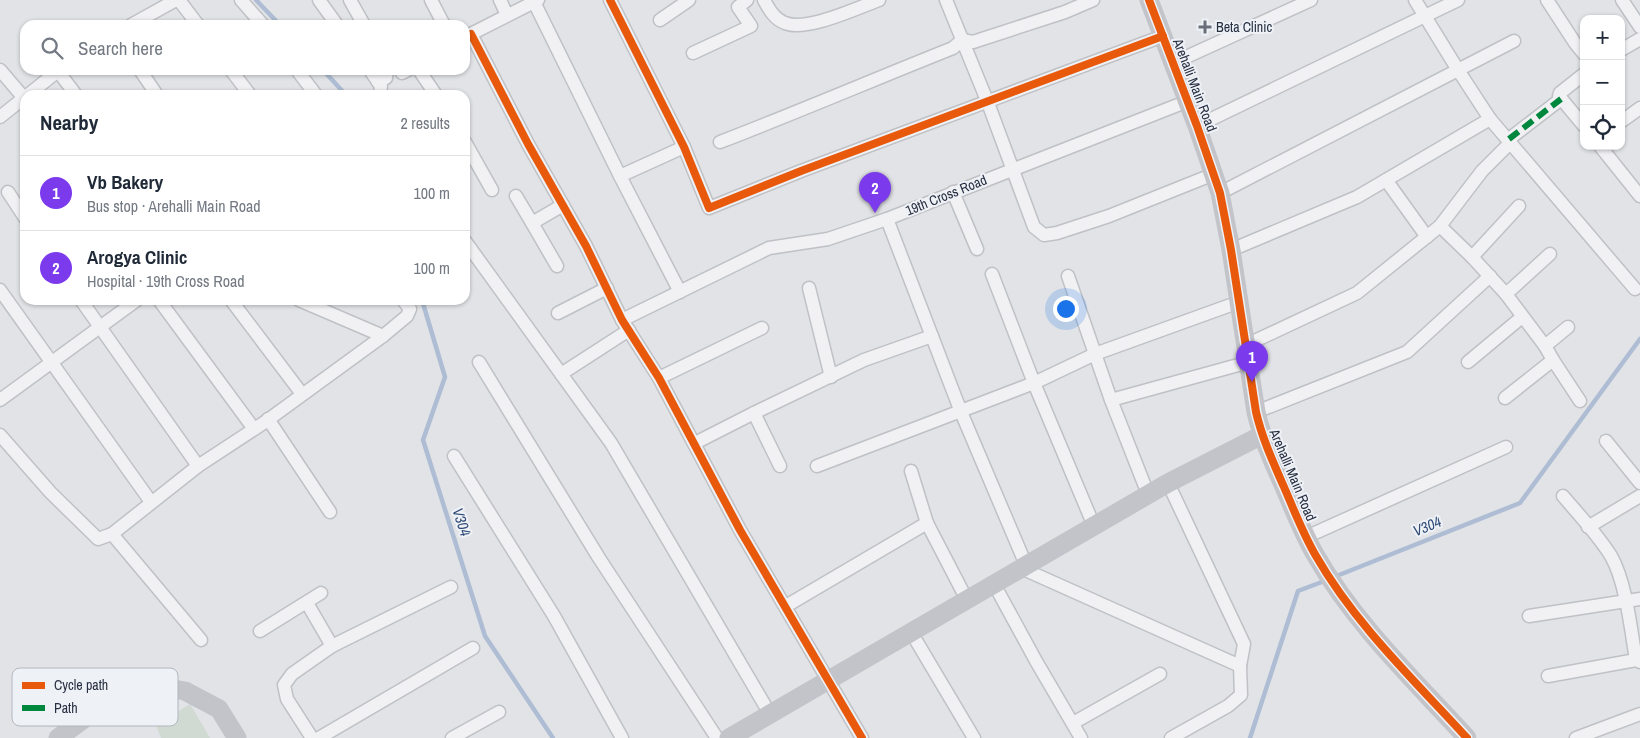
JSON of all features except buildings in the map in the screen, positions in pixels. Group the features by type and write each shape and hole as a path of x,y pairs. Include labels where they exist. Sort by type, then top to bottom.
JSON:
{"street":[{"path":"140,20 177,0 194,20"},
{"path":"242,0 259,20"},
{"path":"320,0 334,20"},
{"path":"350,0 361,20"},
{"path":"431,0 441,20"},
{"path":"500,0 507,15"},
{"path":"610,0 684,147 709,208 801,171 988,103 1163,36"},
{"path":"660,20 689,0"},
{"path":"693,53 751,26 738,7 747,0"},
{"path":"764,0 774,16 785,24 819,22 879,0"},
{"path":"946,0 988,103 1034,227 1044,236 1057,234 1109,216 1214,174"},
{"path":"962,40 973,42 1065,12 1094,0"},
{"name":"Arehalli Main Road","path":"1149,0 1188,101 1220,193 1231,250 1256,412 1262,435 1306,537 1317,558 1342,595 1371,632 1467,738"},
{"path":"1173,64 1311,0"},
{"path":"1415,0 1424,17 1490,118 1635,289"},
{"path":"1197,126 1458,0"},
{"path":"1547,0 1580,49"},
{"path":"1622,0 1640,27"},
{"path":"470,34 536,1 620,176 680,292"},
{"path":"470,39 586,246 625,325 659,378 740,530 862,738"},
{"path":"1625,48 1640,39"},
{"path":"720,142 795,114 862,84 953,48 962,40"},
{"path":"1220,193 1514,41"},
{"path":"0,70 20,91"},
{"path":"35,90 53,75"},
{"path":"62,75 73,90"},
{"path":"143,75 154,90"},
{"path":"236,75 246,90"},
{"path":"302,75 312,90"},
{"path":"373,75 381,86 381,90"},
{"path":"378,82 386,78 386,75"},
{"path":"422,75 433,90"},
{"path":"1580,77 1560,93 1559,96 1580,121"},
{"path":"1111,400 1247,353 1357,293 1440,226 1482,171 1510,141 1562,99"},
{"name":"19th Cross Road","path":"561,374 625,325 680,292 769,248 828,239 887,219 1188,101"},
{"path":"0,117 20,102"},
{"path":"1625,119 1640,108"},
{"path":"1231,250 1357,197 1490,118"},
{"path":"620,176 684,147"},
{"path":"1603,150 1640,196"},
{"path":"470,151 492,190"},
{"path":"1386,180 1427,237"},
{"path":"4,191 20,196"},
{"path":"4,191 20,212"},
{"path":"953,192 977,249"},
{"path":"516,196 557,266"},
{"path":"532,223 563,205"},
{"path":"1472,257 1520,206"},
{"path":"887,219 961,412 1024,567 1240,666"},
{"path":"1440,226 1506,294 1545,346 1580,401"},
{"path":"470,248 611,444 770,714"},
{"path":"1506,294 1550,254"},
{"path":"992,274 1034,382 1094,526"},
{"path":"1068,276 1111,400 1148,494"},
{"path":"1256,412 1406,352 1490,276"},
{"path":"558,313 607,288"},
{"path":"809,288 831,377"},
{"path":"0,290 50,363 151,502"},
{"path":"817,466 961,412 1095,354 1239,302"},
{"path":"85,305 198,466"},
{"path":"0,400 130,305"},
{"path":"163,305 254,430"},
{"path":"235,305 302,394"},
{"path":"311,305 383,336"},
{"path":"0,435 50,492 98,539 112,534 198,466 254,430 383,336 407,316 410,309 407,305"},
{"path":"1468,362 1522,317"},
{"path":"1545,346 1568,326"},
{"path":"659,378 762,328"},
{"path":"695,443 864,360 932,336"},
{"path":"1505,398 1553,360"},
{"path":"479,362 599,558 717,738"},
{"path":"754,413 780,466"},
{"path":"268,419 330,512"},
{"path":"729,738 753,732 770,714 910,632 1148,494 1262,435"},
{"path":"1606,441 1640,483"},
{"path":"1306,537 1506,447"},
{"path":"454,456 554,616 622,738"},
{"path":"911,471 927,523 967,600"},
{"path":"1168,483 1244,644 1240,666 1241,695 1228,706 1171,738"},
{"path":"1548,676 1638,661 1626,602 1616,568 1610,555 1563,496"},
{"path":"1588,527 1640,496"},
{"path":"786,606 927,523"},
{"path":"112,534 201,640"},
{"path":"994,584 1081,738"},
{"path":"312,738 287,699 284,685 292,674 332,646 451,587"},
{"path":"260,631 321,593"},
{"path":"1529,616 1640,600"},
{"path":"307,603 332,646"},
{"path":"910,632 974,738"},
{"path":"318,738 473,648"},
{"path":"1073,723 1160,674"},
{"path":"178,690 185,691 219,709 236,738"},
{"path":"452,738 499,712"},
{"path":"1576,738 1640,714"},
{"path":"58,738 74,726"}],"shaded area":[{"path":"190,704 210,738 161,738 156,726 178,726 178,711"}],"waterway":[{"name":"V304","path":"256,0 275,20"},
{"name":"V304","path":"328,75 341,90"},
{"name":"V304","path":"423,305 445,377 423,440 485,636 553,738"},
{"name":"V304","path":"1334,577 1520,503 1640,339"},
{"name":"V304","path":"1250,738 1298,591 1327,580"}],"marked path":[{"path":"1509,139 1561,99"}],"cycle path":[{"path":"610,0 684,147 709,208 801,171 1163,36"},
{"path":"1149,0 1197,126 1220,193 1231,250 1256,412 1268,450 1295,513 1316,556 1349,605 1386,651 1467,738"},
{"path":"471,34 528,144 586,246 622,320 659,378 740,530 862,738"}],"place":[{"name":"Beta Clinic","path":"1205,27"},
{"name":"Arogya Clinic","path":"875,213"},
{"name":"Vb Bakery","path":"1252,382"}]}
